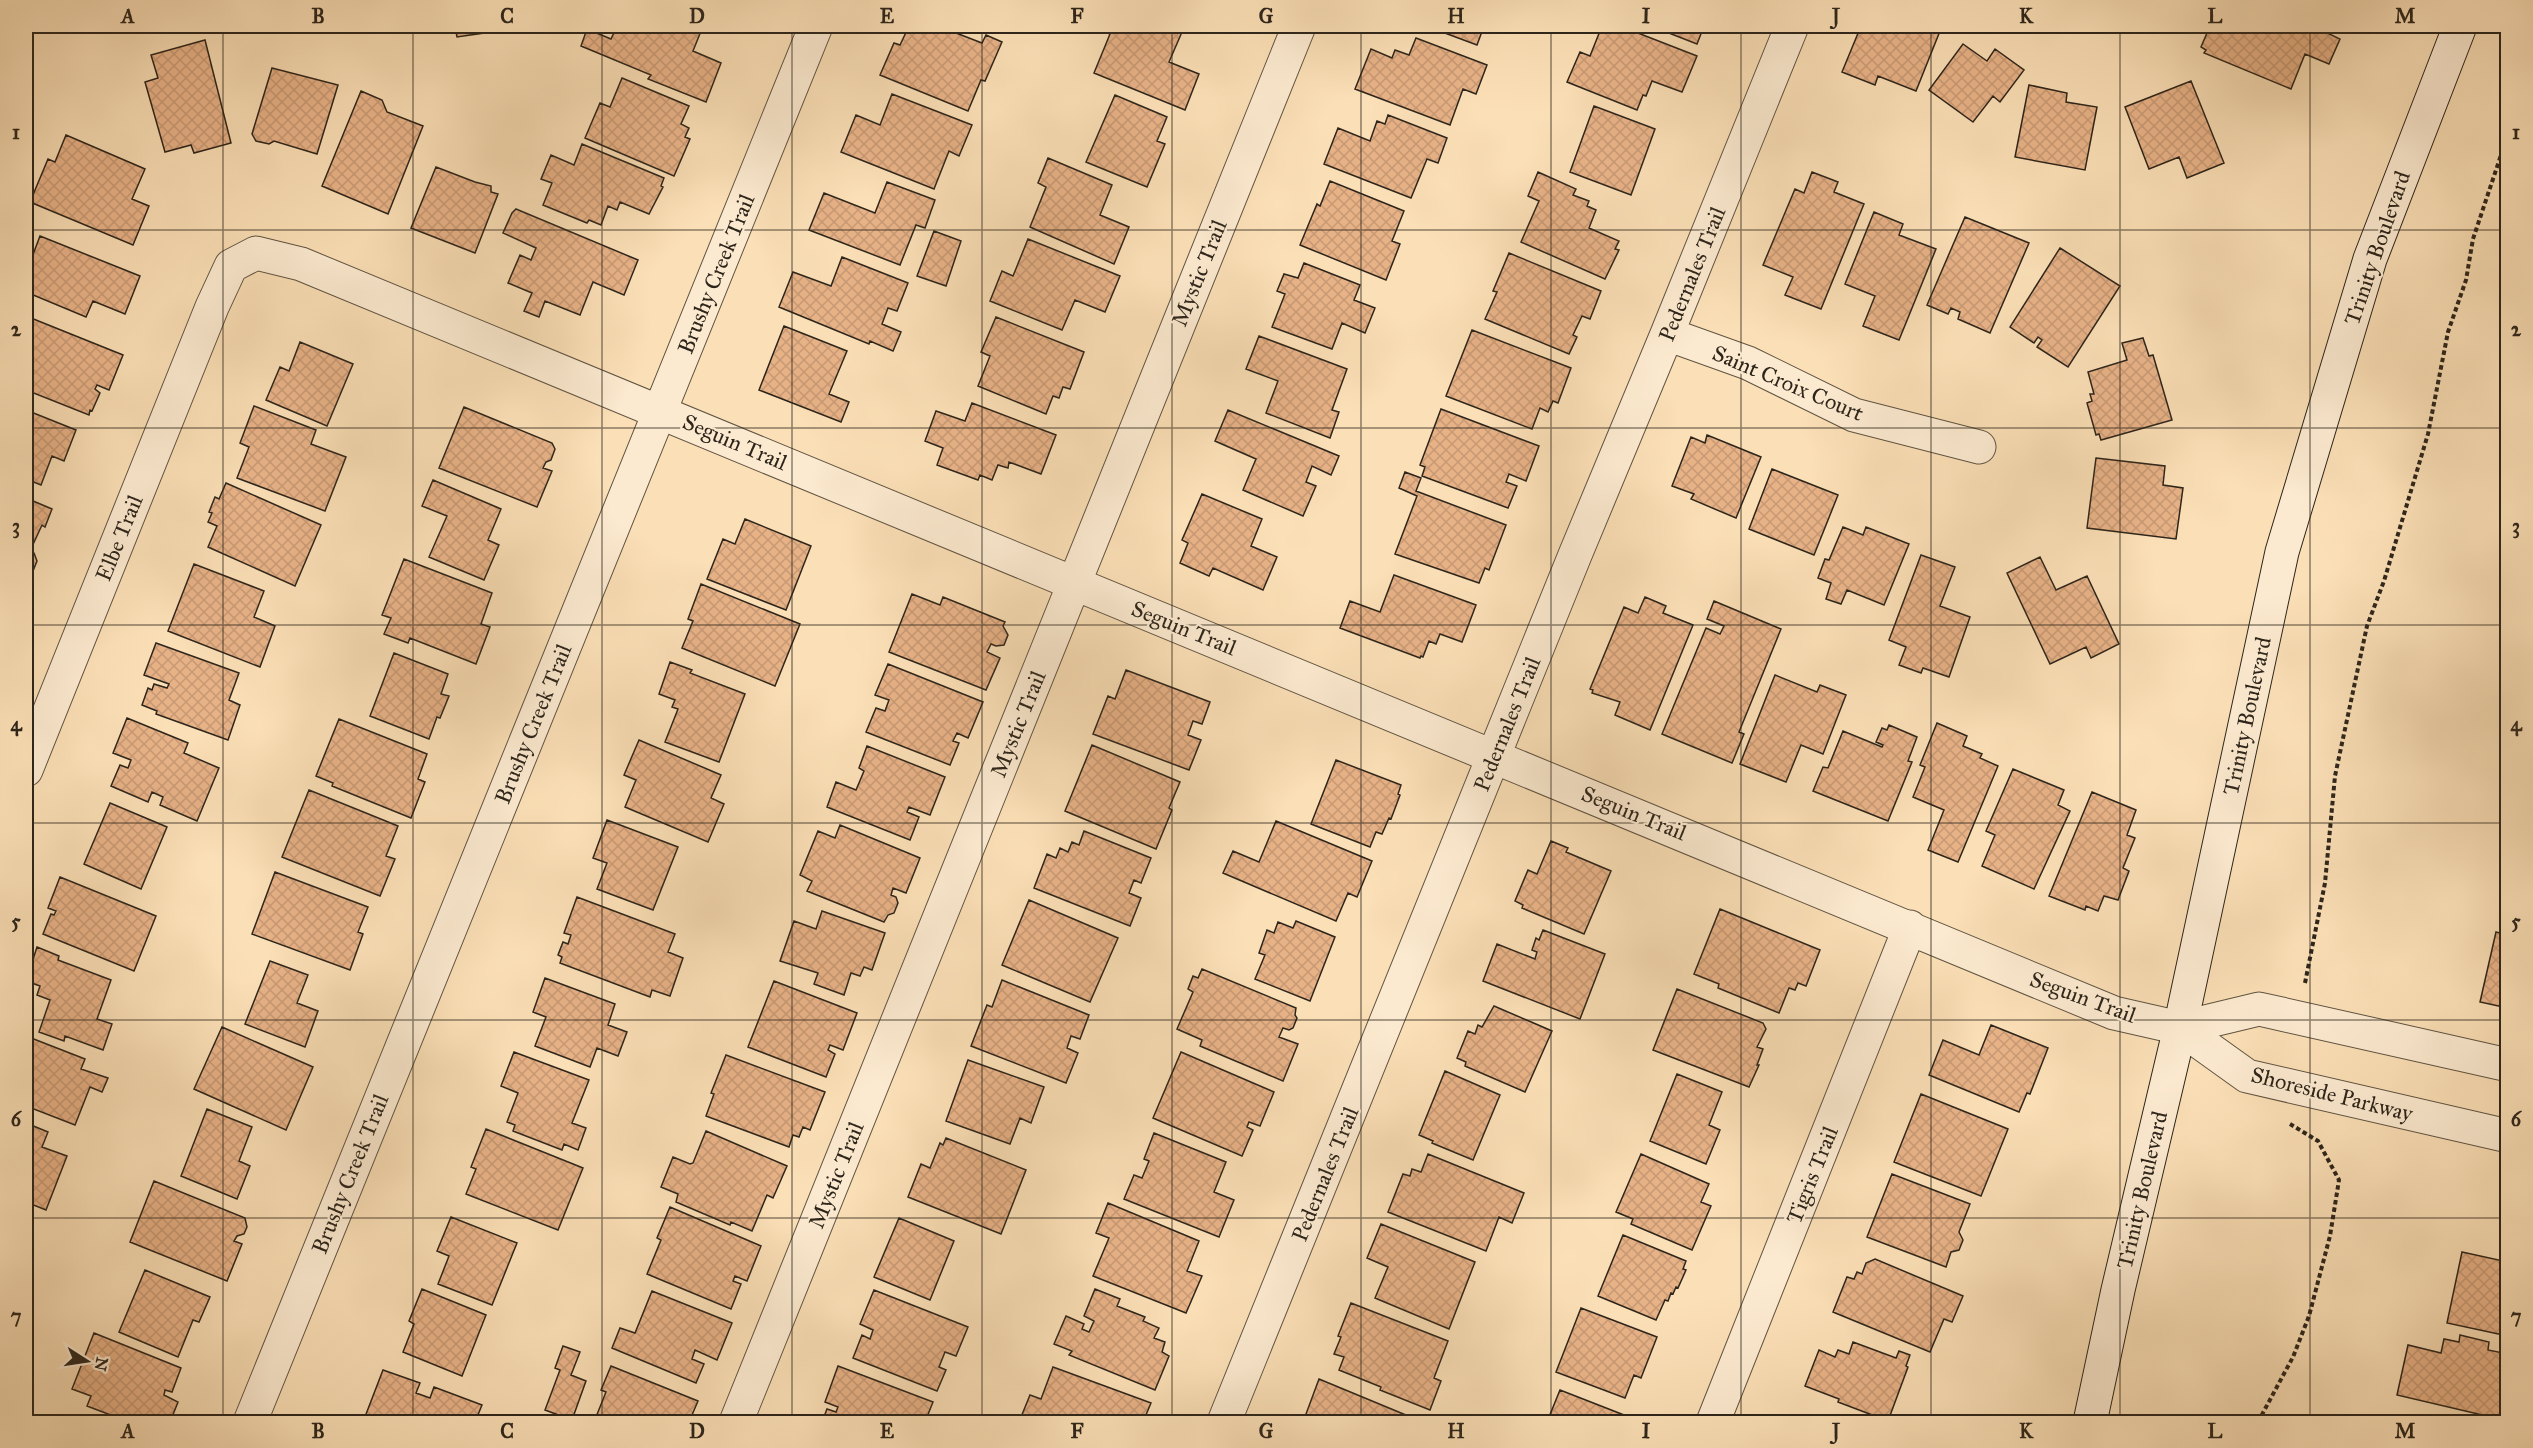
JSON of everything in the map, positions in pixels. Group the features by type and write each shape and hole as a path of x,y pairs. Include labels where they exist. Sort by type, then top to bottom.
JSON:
{"street":[{"name":"Brushy Creek Trail","path":"250,1422 816,26"},
{"name":"Mystic Trail","path":"736,1422 1299,26"},
{"name":"Pedernales Trail","path":"1224,1422 1792,26"},
{"name":"Trinity Boulevard","path":"2090,1422 2118,1290 2180,1028 2282,552 2370,259 2460,26"},
{"name":"Seguin Trail","path":"212,306 231,266 256,253 301,264 1911,927 2114,1013 2180,1028"},
{"name":"Elbe Trail","path":"26,770 212,306"},
{"name":"Saint Croix Court","path":"1667,334 1748,363 1854,415 1979,447"},
{"name":"Tigris Trail","path":"1713,1422 1911,927"},
{"path":"2180,1028 2259,1009 2508,1065"},
{"name":"Shoreside Parkway","path":"2180,1028 2247,1076 2508,1136"}],"path":[{"path":"2297,1018 2325,882 2335,776 2367,626 2384,581 2428,434 2448,332 2466,280 2473,239 2508,134"},
{"path":"2258,1422 2293,1357 2309,1316 2330,1236 2339,1180 2318,1141 2286,1122 2281,1102 2284,1085"}],"building":[{"path":"410,26 483,26 484,33 457,37 455,27 411,33"},
{"path":"617,26 703,26 693,51 721,63 706,102 648,79 651,75 581,46 587,29 611,39"},
{"path":"909,26 938,26 982,43 986,35 1002,42 985,81 981,80 968,111 880,75 894,43 900,45"},
{"path":"976,26 995,26 992,32"},
{"path":"1102,26 1165,26 1182,32 1169,62 1199,74 1185,110 1094,73 1110,34 1100,30"},
{"path":"1426,26 1484,26 1477,45"},
{"path":"1602,26 1620,26 1697,56 1682,92 1652,81 1637,110 1567,82 1580,52 1590,56"},
{"path":"1651,26 1704,26 1697,44"},
{"path":"1861,26 1942,26 1916,91 1878,76 1875,85 1842,72"},
{"path":"2210,26 2313,26 2340,39 2329,64 2305,54 2291,89 2204,53 2206,50 2201,47"},
{"path":"1416,38 1487,65 1476,94 1463,89 1450,125 1355,89 1371,49 1392,58 1395,50 1409,55"},
{"path":"205,40 231,143 194,153 191,145 165,152 145,82 158,78 151,55"},
{"path":"1963,44 1987,61 1995,49 2024,70 2000,102 1993,96 1973,122 1929,90"},
{"path":"272,68 338,85 317,154 274,141 269,144 256,141 252,134"},
{"path":"622,78 689,106 681,124 689,128 685,137 690,139 674,176 585,138 600,103 610,107"},
{"path":"2191,81 2224,163 2187,178 2179,157 2149,169 2125,107"},
{"path":"2029,85 2067,93 2066,102 2097,107 2085,170 2015,157"},
{"path":"361,91 382,100 387,112 423,126 388,214 322,186"},
{"path":"892,94 972,125 959,156 949,151 934,189 841,152 856,115 880,125"},
{"path":"1115,95 1167,117 1157,141 1165,144 1147,187 1086,162"},
{"path":"1594,106 1655,129 1631,195 1570,172"},
{"path":"1388,115 1447,138 1438,163 1427,159 1411,198 1324,164 1338,128 1370,141 1377,121 1385,124"},
{"path":"66,135 145,169 132,199 149,206 133,245 30,202 48,159 55,162"},
{"path":"582,144 664,178 661,186 663,187 649,214 620,202 617,210 608,206 601,225 589,220 587,223 543,205 552,183 541,179 551,155 574,165"},
{"path":"1048,158 1112,185 1100,215 1129,227 1114,264 1030,227 1046,187 1038,183"},
{"path":"436,167 491,186 491,192 498,194 475,253 411,228"},
{"path":"1538,172 1576,189 1573,195 1589,201 1587,206 1596,210 1589,228 1619,241 1615,249 1619,250 1605,279 1521,242 1539,201 1528,196"},
{"path":"1812,172 1838,182 1834,192 1864,204 1821,309 1785,295 1793,277 1763,265 1795,189 1804,193"},
{"path":"1330,181 1404,211 1392,241 1400,244 1386,280 1300,245 1317,204 1320,206"},
{"path":"887,182 935,200 925,228 916,225 900,265 809,230 824,193 875,213"},
{"path":"516,209 638,260 624,295 593,282 580,315 545,301 539,317 524,311 532,293 508,283 520,255 531,260 536,248 503,233"},
{"path":"1874,212 1903,224 1899,235 1936,249 1899,340 1863,326 1875,296 1845,284"},
{"path":"1965,217 2029,243 1990,333 1958,319 1960,312 1951,308 1948,314 1927,305"},
{"path":"934,231 961,241 946,286 917,276"},
{"path":"40,236 140,276 125,314 93,301 86,317 26,292 26,273"},
{"path":"1028,239 1120,276 1105,312 1075,300 1062,330 990,301 1002,271 1013,276"},
{"path":"2060,248 2120,286 2068,367 2037,347 2042,340 2038,337 2034,343 2010,327"},
{"path":"1509,253 1601,291 1590,319 1582,316 1573,335 1577,337 1569,354 1485,319 1497,292 1493,291"},
{"path":"842,257 908,283 897,311 888,308 882,324 901,332 893,351 870,341 869,344 779,307 793,272 831,286"},
{"path":"1304,263 1360,285 1354,300 1375,308 1365,333 1342,323 1332,349 1272,327 1285,294 1277,291 1284,274 1298,278"},
{"path":"26,316 123,355 109,390 97,385 95,389 100,393 89,415 26,390"},
{"path":"996,317 1084,352 1070,389 1063,387 1059,398 1053,396 1046,414 978,386 990,356 981,352"},
{"path":"784,326 847,351 829,394 849,402 841,422 759,390"},
{"path":"1472,330 1571,368 1558,403 1553,401 1548,412 1540,408 1532,429 1446,396"},
{"path":"1259,336 1347,369 1332,410 1339,412 1330,438 1266,413 1278,381 1246,369"},
{"path":"2143,338 2149,356 2153,355 2172,420 2101,440 2099,434 2096,435 2087,403 2092,401 2090,394 2094,394 2088,372 2127,360 2122,343"},
{"path":"300,342 353,364 327,426 266,400 280,367 289,371"},
{"path":"972,403 1056,435 1041,474 1009,462 1008,468 998,465 992,480 980,475 978,480 937,465 943,448 925,441 936,411 965,421"},
{"path":"254,406 316,430 311,444 346,457 325,511 237,478 249,447 240,443"},
{"path":"464,407 552,443 555,449 551,460 546,462 543,468 552,471 537,507 439,468"},
{"path":"1441,409 1539,446 1526,481 1509,474 1506,482 1517,486 1508,508 1422,476 1425,467 1420,465"},
{"path":"26,410 76,430 64,461 52,456 41,485 26,479"},
{"path":"1228,410 1339,456 1331,475 1312,466 1306,482 1316,486 1303,516 1243,490 1256,459 1215,441"},
{"path":"1707,435 1761,457 1736,518 1691,499 1694,494 1672,486 1691,437 1705,443"},
{"path":"2096,458 2165,466 2163,485 2183,488 2176,539 2087,528"},
{"path":"1772,469 1838,495 1814,555 1749,529"},
{"path":"1405,472 1421,478 1416,491 1506,525 1489,570 1485,568 1479,583 1395,554 1417,496 1399,488"},
{"path":"433,480 501,509 488,540 499,545 484,580 429,557 447,516 422,506"},
{"path":"226,483 321,525 295,586 208,547 217,526 208,522 212,513 209,512 215,497 219,499"},
{"path":"1202,494 1262,519 1251,546 1277,557 1263,590 1213,568 1209,576 1180,563 1188,543 1182,540"},
{"path":"26,498 52,509 45,527 42,525 30,551 34,553 37,561 33,571 26,575"},
{"path":"745,519 811,546 786,610 707,579 723,539 735,544"},
{"path":"1843,527 1863,535 1866,527 1909,544 1884,605 1847,590 1841,604 1826,599 1831,583 1818,578 1825,559 1829,560"},
{"path":"1921,555 1955,567 1940,606 1970,617 1949,677 1923,668 1921,673 1899,665 1906,647 1889,640"},
{"path":"2040,557 2056,590 2087,576 2119,644 2091,658 2086,647 2050,664 2007,573"},
{"path":"404,559 492,593 481,624 490,627 476,664 410,638 408,643 384,634 391,618 382,615"},
{"path":"194,564 264,591 254,617 275,626 260,667 168,631"},
{"path":"1394,575 1476,605 1462,642 1440,634 1436,644 1429,641 1423,657 1420,658 1340,628 1350,601 1380,612"},
{"path":"701,584 800,624 775,686 682,648 693,621 688,619"},
{"path":"912,594 940,605 943,597 1005,622 1003,626 1008,635 1004,645 991,644 987,652 1000,658 986,690 889,652"},
{"path":"1645,597 1666,606 1663,613 1693,625 1650,730 1615,715 1620,702 1592,693 1593,690 1590,689 1624,607 1638,613"},
{"path":"1714,601 1781,629 1739,732 1744,734 1732,763 1662,734 1706,628 1720,634 1724,626 1707,619"},
{"path":"156,643 239,673 229,700 240,705 228,740 156,714 157,711 142,705 148,688 152,690 154,684 167,688 169,684 144,675"},
{"path":"394,653 448,674 441,694 449,696 440,718 437,717 429,739 370,716"},
{"path":"670,662 692,670 690,673 745,694 719,762 665,742 678,709 672,707 675,700 659,694"},
{"path":"888,664 983,702 968,738 957,733 953,741 959,743 950,765 866,732 876,708 885,711 889,700 875,695"},
{"path":"1126,670 1210,702 1202,724 1193,721 1188,735 1201,740 1189,770 1093,734 1108,696 1115,699"},
{"path":"1775,675 1817,692 1820,685 1846,695 1823,754 1801,745 1786,782 1740,764"},
{"path":"127,718 188,743 184,753 219,768 197,821 160,805 163,797 152,792 148,802 111,786 120,765 128,768 131,760 113,753"},
{"path":"339,719 427,754 418,779 425,782 411,818 332,786 333,783 316,776"},
{"path":"1937,723 1967,736 1963,746 1982,754 1980,758 1998,766 1958,862 1928,850 1944,810 1913,797 1925,767 1920,765"},
{"path":"1889,725 1917,737 1908,761 1912,762 1888,821 1813,791 1823,767 1828,768 1843,731 1882,747 1883,745 1876,742 1882,728 1887,730"},
{"path":"639,740 721,775 711,798 724,804 708,842 625,807 636,780 624,775"},
{"path":"1092,745 1180,782 1169,808 1172,810 1156,849 1065,811"},
{"path":"867,746 945,777 930,815 909,807 907,812 919,817 910,840 827,807 836,782 856,790 864,771 859,768"},
{"path":"1336,760 1401,785 1398,794 1400,795 1391,819 1389,818 1382,834 1376,832 1370,847 1311,824"},
{"path":"2013,769 2064,790 2058,805 2070,811 2034,889 1982,866 1995,835 1986,831"},
{"path":"309,790 398,826 386,856 395,859 380,896 282,857"},
{"path":"2092,792 2136,810 2127,835 2135,838 2123,868 2129,871 2118,900 2104,896 2098,911 2086,906 2085,910 2049,896"},
{"path":"110,803 167,827 141,889 84,864"},
{"path":"607,820 678,847 653,910 597,889 607,863 593,858"},
{"path":"1276,821 1372,861 1357,897 1348,893 1336,921 1223,873 1233,851 1259,862"},
{"path":"840,825 920,858 906,893 893,888 891,895 896,897 898,903 894,913 888,915 884,922 807,891 812,881 800,875 818,831 835,838"},
{"path":"1084,831 1151,858 1141,883 1134,880 1129,893 1141,898 1130,926 1034,888 1047,854 1056,858 1060,848 1068,852 1072,842 1079,845"},
{"path":"1551,841 1568,848 1566,852 1611,871 1584,934 1522,908 1523,905 1515,901 1528,870 1537,874"},
{"path":"275,872 368,907 358,932 363,934 350,970 252,934"},
{"path":"60,877 156,916 134,971 43,934 51,914 54,915 56,911 48,908"},
{"path":"577,897 675,934 668,952 683,958 670,996 652,990 650,997 560,963 562,957 558,955 563,942 568,944 571,935 564,933"},
{"path":"1029,900 1118,938 1090,1002 1002,965"},
{"path":"1720,909 1820,950 1806,986 1798,983 1795,990 1789,988 1779,1013 1718,988 1719,984 1694,974"},
{"path":"822,911 885,933 872,970 864,967 860,976 851,973 844,995 814,984 818,973 780,961 794,921 816,929"},
{"path":"1296,921 1335,937 1310,1001 1255,979 1265,955 1259,953 1267,930 1274,933 1278,922 1293,928"},
{"path":"1543,930 1605,954 1580,1019 1483,981 1497,944 1535,959 1537,952 1532,950 1536,938 1539,940"},
{"path":"2496,932 2508,935 2508,1008 2480,1002"},
{"path":"37,947 59,956 58,960 111,980 97,1019 112,1024 103,1050 65,1036 64,1041 39,1032 50,1000 37,995 40,986 26,981"},
{"path":"270,961 308,975 297,1003 318,1011 305,1047 245,1024"},
{"path":"1202,969 1296,1008 1297,1018 1293,1028 1289,1030 1283,1028 1279,1037 1298,1044 1283,1081 1200,1046 1202,1040 1177,1029 1193,992 1188,989 1193,976 1198,978"},
{"path":"545,978 615,1004 608,1025 627,1032 618,1056 597,1048 590,1067 535,1046 546,1017 533,1012"},
{"path":"1002,980 1089,1015 1080,1039 1071,1036 1067,1048 1078,1053 1066,1083 971,1046 987,1005 992,1007"},
{"path":"774,981 857,1013 843,1050 830,1045 828,1050 835,1054 826,1077 748,1047"},
{"path":"1677,989 1763,1023 1766,1029 1757,1047 1763,1049 1749,1087 1653,1050"},
{"path":"1494,1006 1552,1031 1525,1092 1465,1066 1466,1062 1457,1058 1468,1031 1475,1034 1478,1025 1482,1027"},
{"path":"1991,1025 2048,1048 2030,1094 2027,1093 2019,1112 1929,1075 1943,1040 1979,1055"},
{"path":"222,1027 313,1067 286,1130 194,1089"},
{"path":"26,1036 85,1059 81,1069 108,1078 102,1092 90,1087 75,1125 26,1106"},
{"path":"514,1052 589,1080 572,1123 586,1128 578,1150 564,1144 562,1150 513,1131 515,1125 507,1122 518,1093 501,1086"},
{"path":"1181,1052 1274,1092 1260,1126 1249,1122 1247,1127 1253,1130 1242,1156 1153,1118"},
{"path":"726,1055 825,1092 810,1130 803,1127 799,1137 793,1135 789,1147 706,1116 714,1094 711,1093"},
{"path":"968,1060 1044,1087 1031,1123 1020,1118 1010,1144 946,1121"},
{"path":"1445,1071 1500,1095 1473,1160 1419,1135"},
{"path":"1677,1074 1722,1092 1709,1125 1720,1130 1706,1164 1650,1141"},
{"path":"1921,1094 2008,1129 1981,1196 1894,1162"},
{"path":"207,1109 252,1127 239,1161 250,1166 237,1199 181,1176"},
{"path":"26,1123 48,1132 42,1147 67,1156 46,1210 26,1202"},
{"path":"486,1129 583,1168 558,1230 466,1194 476,1169 471,1167"},
{"path":"706,1131 787,1166 773,1198 767,1195 752,1231 731,1222 730,1225 676,1202 678,1194 661,1187 673,1157 690,1164 693,1163"},
{"path":"1154,1133 1226,1162 1214,1192 1234,1200 1219,1237 1124,1199 1134,1175 1142,1178 1149,1161 1144,1159"},
{"path":"946,1138 1026,1170 1001,1234 908,1197 921,1164 930,1168 940,1143 943,1145"},
{"path":"1428,1154 1524,1193 1512,1223 1499,1217 1486,1251 1388,1212 1403,1174 1410,1176 1412,1169 1421,1172"},
{"path":"1641,1154 1709,1184 1701,1202 1711,1206 1692,1250 1631,1224 1633,1219 1616,1212"},
{"path":"1892,1174 1970,1204 1959,1232 1963,1240 1959,1250 1951,1252 1946,1267 1867,1237"},
{"path":"154,1181 245,1218 247,1227 244,1234 237,1236 234,1241 242,1244 227,1281 130,1242"},
{"path":"1108,1203 1199,1241 1187,1271 1202,1276 1186,1313 1093,1276 1109,1238 1096,1233"},
{"path":"670,1207 761,1246 747,1281 735,1276 733,1281 741,1284 731,1309 647,1274 661,1240 657,1238"},
{"path":"451,1217 517,1243 492,1305 438,1284 449,1256 437,1251"},
{"path":"899,1218 954,1241 930,1300 874,1277"},
{"path":"1381,1224 1475,1262 1449,1329 1375,1298 1388,1267 1367,1258"},
{"path":"1623,1235 1686,1261 1683,1269 1686,1270 1678,1288 1676,1287 1673,1294 1671,1293 1668,1301 1665,1300 1656,1320 1598,1296"},
{"path":"2462,1252 2508,1262 2508,1336 2447,1323"},
{"path":"1875,1259 1963,1296 1952,1322 1944,1319 1930,1352 1833,1312 1847,1277 1854,1279 1857,1272 1862,1274 1866,1263"},
{"path":"145,1270 210,1297 199,1322 193,1320 178,1357 119,1332"},
{"path":"422,1289 486,1315 462,1376 403,1352 414,1324 409,1321"},
{"path":"1095,1289 1120,1299 1117,1306 1145,1317 1143,1321 1159,1328 1154,1338 1165,1342 1162,1352 1169,1356 1155,1390 1069,1355 1072,1351 1054,1344 1066,1316 1084,1324 1082,1329 1089,1332 1094,1321 1084,1316"},
{"path":"874,1290 968,1327 956,1356 945,1352 939,1367 946,1370 937,1391 853,1358 862,1335 870,1339 873,1330 860,1324"},
{"path":"652,1291 732,1323 717,1360 695,1350 692,1359 704,1364 696,1383 612,1348 620,1328 635,1333"},
{"path":"1351,1303 1448,1341 1434,1378 1441,1381 1430,1410 1380,1390 1381,1387 1339,1370 1344,1357 1334,1354 1341,1337 1338,1336"},
{"path":"1581,1308 1657,1337 1641,1378 1634,1375 1625,1398 1556,1372"},
{"path":"94,1333 181,1368 172,1392 165,1390 164,1395 178,1402 170,1422 129,1422 87,1406 91,1396 72,1389"},
{"path":"2460,1335 2489,1342 2488,1350 2508,1354 2502,1379 2508,1380 2508,1421 2397,1395 2408,1345 2441,1353 2444,1339 2459,1342"},
{"path":"1853,1342 1896,1358 1899,1351 1910,1355 1906,1366 1908,1367 1888,1421 1838,1402 1839,1399 1805,1386 1819,1350 1835,1357 1838,1350 1849,1354"},
{"path":"563,1346 580,1352 571,1375 586,1381 572,1420 545,1410 560,1370 555,1368"},
{"path":"611,1366 698,1401 689,1422 594,1422 606,1392 601,1390"},
{"path":"838,1366 933,1402 925,1422 822,1422 827,1409 836,1412 838,1407 825,1402"},
{"path":"1053,1367 1151,1403 1143,1422 1019,1422 1030,1395 1041,1399"},
{"path":"383,1370 420,1383 416,1393 430,1398 434,1387 482,1405 475,1422 363,1422"},
{"path":"1319,1379 1413,1418 1411,1422 1327,1422 1306,1414"},
{"path":"1560,1390 1624,1415 1621,1422 1547,1422"},
{"path":"2428,1417 2454,1422 2427,1422"}]}
